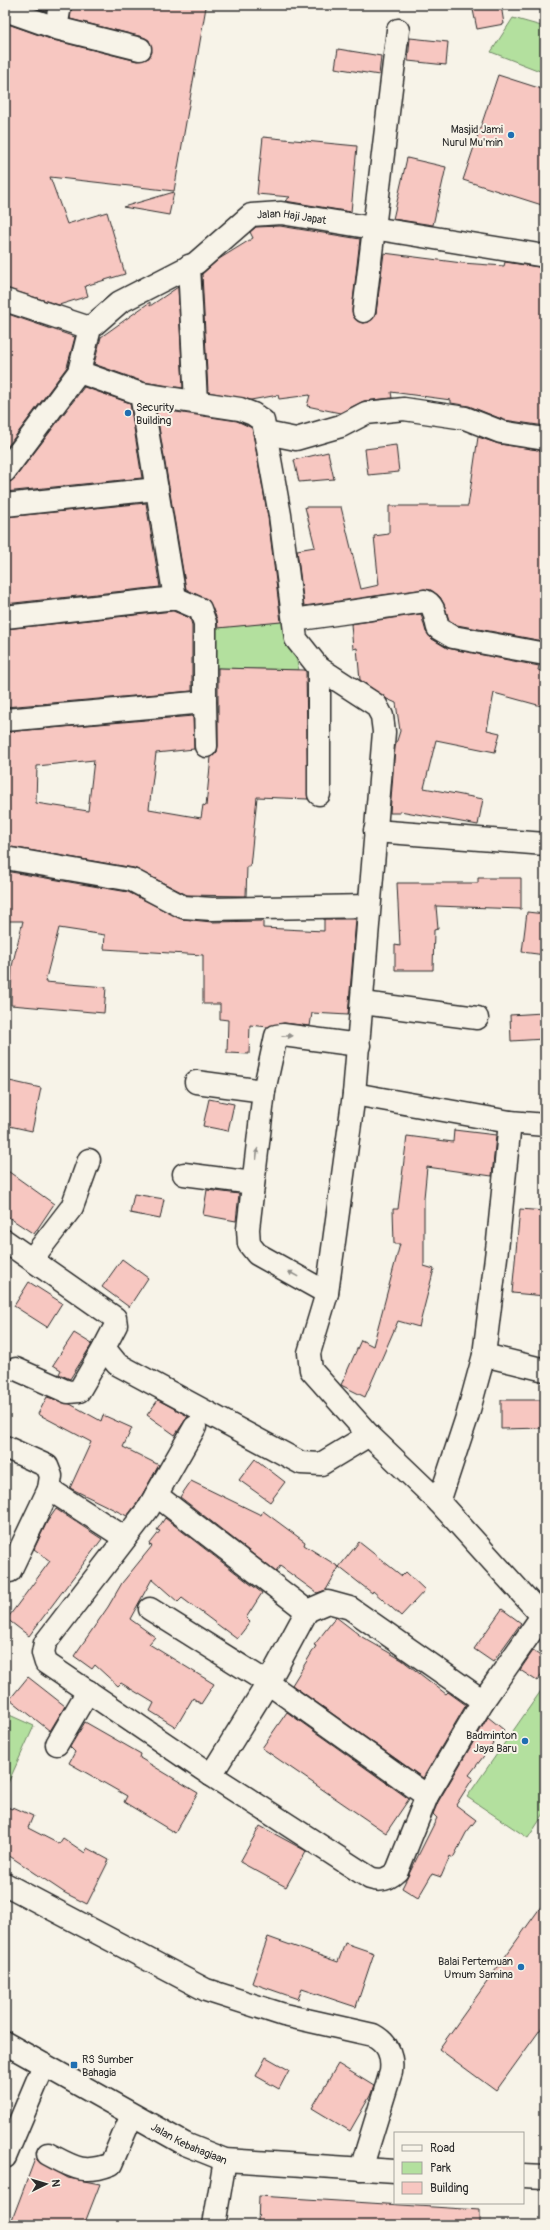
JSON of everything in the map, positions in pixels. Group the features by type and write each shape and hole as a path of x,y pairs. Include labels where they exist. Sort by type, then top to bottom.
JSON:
{"street":[{"path":"56,28 60,5"},
{"path":"5,10 56,28 140,50"},
{"path":"364,311 398,30"},
{"name":"Jalan Haji Japat","path":"90,328 120,302 189,266 252,215 281,213 545,256"},
{"path":"189,266 196,402"},
{"path":"5,300 90,328 79,372 5,471"},
{"path":"79,372 141,394 240,408 253,414 263,422 266,433 296,639 319,668 376,705 382,716 384,732 369,906 363,1003 354,1094 327,1292 309,1353 311,1370 369,1435 439,1502 543,1618 483,1701 427,1796 397,1872 391,1878 376,1880 211,1775 46,1663 43,1653 44,1643 125,1538 156,1495 195,1427"},
{"path":"141,394 175,598"},
{"path":"266,433 296,439 341,426 366,413 404,409 465,418 501,432 545,439"},
{"path":"5,505 157,488"},
{"path":"5,617 175,598 200,609 205,623 204,702 206,746"},
{"path":"294,620 425,601 433,607 438,628 453,637 545,654"},
{"path":"319,668 319,794"},
{"path":"5,720 204,702"},
{"path":"375,831 545,844"},
{"path":"5,858 132,880 183,907 212,909 369,906"},
{"path":"363,1003 477,1018"},
{"path":"327,1292 257,1254 249,1244 248,1229 264,1091 276,1036 283,1035 359,1044"},
{"path":"196,1082 264,1091"},
{"path":"354,1094 510,1122 545,1125"},
{"path":"439,1502 467,1417 484,1355 498,1241 510,1122"},
{"path":"32,1259 72,1207 89,1160"},
{"path":"184,1174 253,1183"},
{"path":"5,1241 115,1318 116,1325 79,1391 74,1393 68,1392 16,1369"},
{"path":"104,1348 117,1364 301,1463 321,1464 369,1435"},
{"path":"484,1355 545,1370"},
{"path":"5,1447 47,1466 51,1476 49,1489 10,1571"},
{"path":"49,1489 125,1538"},
{"path":"156,1495 307,1611"},
{"path":"211,1775 268,1683 307,1611 328,1602 350,1608 483,1701"},
{"path":"150,1609 268,1683 427,1796"},
{"path":"57,1744 88,1691"},
{"path":"5,1884 206,1990 284,2014 373,2036 382,2040 391,2056 391,2072 361,2169"},
{"name":"Jalan Kebahagiaan","path":"5,2043 132,2116 185,2144 224,2160 394,2170"},
{"path":"7,2145 44,2065"},
{"path":"48,2154 78,2169 97,2169 111,2164 132,2116"},
{"path":"214,2225 224,2160"},
{"path":"524,2176 545,2177"}],"green space":[{"path":"513,18 545,27 545,73 491,52"},
{"path":"287,621 299,670 216,668 215,628"},
{"name":"Badminton Jaya Baru","path":"545,1685 545,1812 528,1838 467,1797"},
{"path":"5,1713 34,1726 8,1783 5,1782"}],"building":[{"path":"28,5 47,5 46,11"},
{"path":"72,5 196,5 206,7 174,191 50,177 67,224 107,212 125,274 85,286 88,296 59,305 5,288 5,23 53,40 137,61 149,58 152,52 149,40 143,37 70,19"},
{"path":"472,5 501,5 504,24 477,29"},
{"path":"410,38 448,42 446,65 408,61"},
{"path":"338,49 381,56 379,75 335,68"},
{"name":"Masjid Jami Nurul Mu'min","path":"498,75 545,90 545,206 463,180"},
{"path":"263,137 357,146 351,212 285,201 290,197 257,194"},
{"path":"407,158 446,167 433,225 393,219"},
{"path":"174,192 169,215 123,207"},
{"path":"280,226 360,239 352,310 353,316 362,323 369,322 376,313 384,253 462,263 504,266 505,262 545,268 545,426 504,420 469,406 451,403 451,400 391,392 392,398 364,401 340,413 307,406 310,395 279,399 278,395 251,400 208,392 202,274 219,259 253,238 250,232 256,227"},
{"path":"178,287 183,388 144,382 94,364 101,337 150,302 150,306"},
{"path":"5,313 75,337 67,367 5,450"},
{"path":"84,387 130,403 142,478 5,492 5,483 15,478"},
{"path":"156,409 237,421 252,428 268,517 281,622 218,628 217,619 209,601 186,589"},
{"path":"478,437 499,444 545,451 545,628 543,641 457,625 449,620 440,597 431,590 424,589 304,606 297,550 315,547 305,507 341,507 361,589 379,585 374,536 389,534 389,506 468,506"},
{"path":"396,445 399,472 368,475 365,449"},
{"path":"328,452 334,479 299,482 294,460"},
{"path":"146,503 160,587 5,604 5,517"},
{"path":"173,611 190,618 192,625 192,691 5,707 5,629"},
{"path":"421,614 426,632 432,639 447,648 539,666 538,670 545,672 545,707 494,693 487,730 500,733 495,752 436,740 424,788 483,799 478,825 400,811 400,813 390,813 395,747 400,731 396,703 387,699 360,680 357,648 353,649 351,624"},
{"path":"218,668 305,670 308,799 257,797 250,867 247,866 246,896 187,895 134,868 5,846 5,732 193,716 194,749 156,753 149,809 201,818 203,805 206,806 211,757 217,752","holes":["94,760 88,811 36,803 37,766"]},
{"path":"5,871 128,892 182,919 212,922 263,921 263,928 324,931 324,919 356,919 348,1015 312,1013 310,1026 284,1023 268,1027 250,1025 249,1054 227,1053 228,1020 220,1019 220,1004 203,1004 203,955 104,949 105,935 59,928 45,982 106,987 104,1013 11,1005 12,966 23,921 5,921"},
{"path":"478,878 521,878 521,909 436,906 438,929 434,930 433,970 395,970 395,945 400,946 397,883 478,883"},
{"path":"527,912 545,914 545,955 522,952"},
{"path":"543,1013 544,1039 511,1041 510,1015"},
{"path":"5,1080 41,1088 32,1131 5,1125"},
{"path":"209,1099 234,1104 228,1131 203,1126"},
{"path":"454,1130 496,1135 492,1176 427,1167 424,1198 424,1266 434,1269 419,1327 398,1321 365,1397 341,1385 361,1340 373,1346 400,1244 394,1244 393,1209 398,1209 407,1136 453,1142"},
{"path":"5,1169 54,1204 34,1234 5,1215"},
{"path":"207,1190 239,1194 236,1221 203,1215"},
{"path":"134,1194 164,1199 160,1219 130,1213"},
{"path":"520,1209 545,1211 545,1296 512,1293"},
{"path":"122,1259 148,1278 129,1307 102,1287"},
{"path":"29,1282 62,1303 47,1327 14,1306"},
{"path":"74,1333 92,1344 70,1379 59,1374 61,1370 53,1365"},
{"path":"47,1397 70,1404 101,1421 103,1415 132,1428 123,1447 159,1465 138,1502 127,1516 70,1488 91,1442 38,1414"},
{"path":"158,1400 188,1416 175,1435 147,1415"},
{"path":"501,1400 545,1400 545,1428 501,1429"},
{"path":"255,1459 285,1482 270,1502 239,1480"},
{"path":"191,1481 261,1515 263,1511 305,1542 304,1545 339,1567 326,1590 317,1593 280,1566 276,1572 180,1497"},
{"path":"56,1509 102,1539 29,1636 7,1619 50,1561 34,1549 47,1522"},
{"path":"165,1518 262,1593 246,1618 250,1622 237,1639 182,1598 178,1602 152,1579 130,1619 155,1637 149,1644 214,1684 201,1704 193,1698 176,1727 150,1711 154,1703 121,1683 118,1686 95,1665 92,1669 74,1656 108,1607 122,1583 152,1546 149,1545 160,1531 157,1530"},
{"path":"359,1542 402,1576 406,1572 425,1590 401,1616 373,1591 372,1593 339,1567"},
{"path":"502,1609 521,1623 493,1662 474,1649"},
{"path":"336,1617 362,1637 402,1660 446,1694 448,1692 466,1705 423,1778 292,1685 316,1646 314,1645"},
{"path":"533,1651 545,1659 545,1669 537,1681 520,1670"},
{"path":"28,1677 65,1706 50,1731 10,1699"},
{"path":"287,1712 409,1799 386,1833 262,1748"},
{"path":"488,1717 504,1730 469,1775 473,1778 456,1805 476,1820 466,1833 453,1858 450,1856 441,1877 432,1874 418,1898 402,1888 437,1818 433,1814 438,1802"},
{"path":"85,1722 141,1754 140,1758 198,1793 175,1833 124,1802 127,1796 69,1763 75,1752 70,1747"},
{"path":"5,1806 12,1809 13,1807 33,1816 28,1828 59,1844 63,1838 85,1853 87,1848 109,1860 87,1904 65,1893 5,1853"},
{"path":"260,1826 306,1851 286,1887 240,1862"},
{"name":"Balai Pertemuan Umum Samina","path":"545,1901 545,2023 496,2091 439,2049"},
{"path":"268,1937 338,1962 345,1943 374,1953 356,2007 302,1989 298,1999 252,1983"},
{"path":"266,2057 289,2070 279,2089 256,2076"},
{"path":"338,2064 374,2086 350,2131 312,2108"},
{"path":"35,2159 68,2178 100,2184 84,2225 10,2225"},
{"path":"259,2196 480,2210 480,2225 258,2225"}],"place":[{"name":"Masjid Jami Nurul Mu'min","path":"511,135"},
{"name":"Security Building","path":"128,413"},
{"name":"Badminton Jaya Baru","path":"525,1741"},
{"name":"Balai Pertemuan Umum Samina","path":"521,1967"},
{"name":"RS Sumber Bahagia","path":"74,2065"}]}
